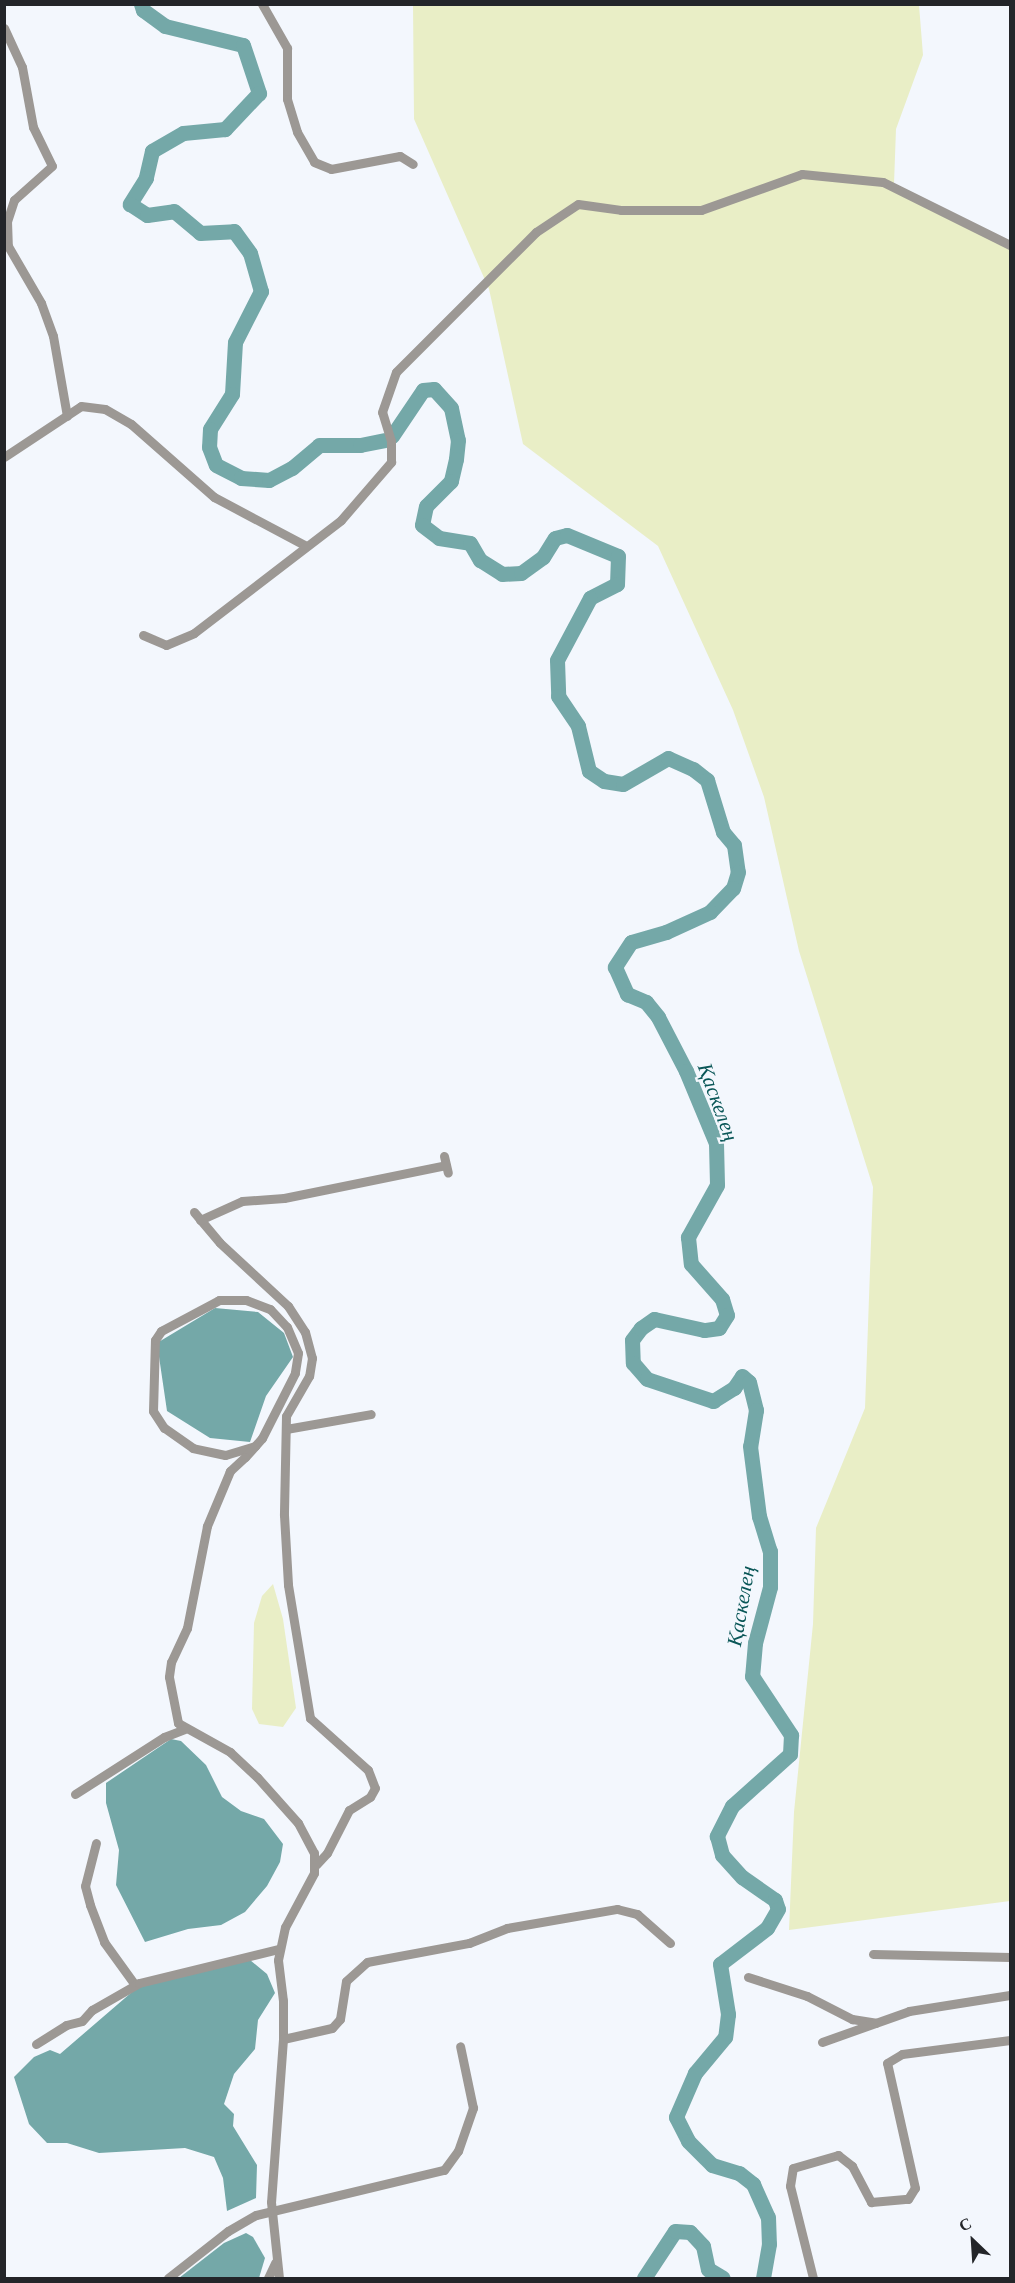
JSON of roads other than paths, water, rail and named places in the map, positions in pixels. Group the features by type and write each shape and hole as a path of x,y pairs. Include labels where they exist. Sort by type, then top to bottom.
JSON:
{"street":[{"path":"262,4 287,48 287,99 297,132 314,162 331,169 400,156 413,164"},
{"path":"4,28 22,68 33,127 52,166 14,200 7,221 8,246 41,303 53,336 67,416"},
{"path":"143,635 166,645 194,633 341,520 386,469 393,455 382,420 383,401 396,372 536,232 578,204 621,210 701,210 802,174 883,182 1011,245"},
{"path":"4,456 81,406 116,414 214,497 306,546"},
{"path":"279,2278 275,2263 272,2211 283,2039 278,1949 316,1865 327,1853 349,1810 370,1797 375,1788 368,1770 312,1722 308,1711 286,1566 286,1429 289,1408 305,1385 312,1363 304,1332 288,1306 197,1216 242,1201 284,1198 446,1165"},
{"path":"255,1446 239,1454 212,1454 185,1445 156,1419 154,1340 161,1331 219,1300 259,1303 280,1318 296,1344 296,1373 255,1446 230,1471 203,1540 188,1628 171,1662 174,1715 185,1729 230,1752 283,1803 309,1841 316,1865"},
{"path":"286,1429 371,1414"},
{"path":"212,1454 230,1471"},
{"path":"75,1794 164,1737 185,1729"},
{"path":"96,1843 85,1886 90,1905 104,1942 135,1985"},
{"path":"283,2039 332,2028 340,2019 346,1981 367,1962 469,1943 507,1929 617,1909 638,1914 670,1943"},
{"path":"36,2044 66,2025 82,2020 92,2010 135,1985 278,1949"},
{"path":"873,1954 1011,1957"},
{"path":"748,1977 807,1996 852,2019 878,2023"},
{"path":"822,2042 909,2011 1011,1995"},
{"path":"813,2278 790,2186 793,2168 838,2155 852,2166 871,2202 908,2199 915,2192 914,2184 887,2063 902,2054 1011,2040"},
{"path":"168,2278 228,2231 272,2211 400,2178 433,2175 452,2163 472,2108 460,2046"},
{"path":"268,2278 275,2263"}],"water":[{"path":"215,1308 258,1312 284,1333 293,1357 266,1396 250,1442 210,1438 167,1411 157,1343"},
{"path":"171,1739 181,1741 206,1765 222,1797 241,1811 264,1819 283,1844 280,1862 267,1886 245,1912 221,1925 188,1929 145,1942 116,1885 119,1850 106,1803 106,1783"},
{"path":"250,1960 267,1974 275,1993 258,2020 255,2049 234,2074 224,2104 234,2114 233,2126 257,2165 256,2198 227,2211 223,2178 214,2157 185,2148 99,2153 67,2143 47,2143 29,2124 14,2077 34,2057 50,2050 60,2054 139,1986"},
{"path":"246,2233 253,2237 265,2258 259,2278 179,2278 224,2243"}],"waterway":[{"name":"Қаскелең","path":"141,4 143,10 165,26 243,45 259,93 225,129 183,133 152,151 146,178 130,204 147,215 174,211 200,233 234,231 250,253 261,291 235,342 232,394 210,429 209,447 216,465 241,478 269,480 292,468 319,445 360,445 385,440"},
{"name":"Қаскелең","path":"392,436 423,390 434,389 451,408 458,440 451,481 426,506 422,525 439,538 470,543 480,560 502,574 521,573 543,557 555,538 567,535 618,556 617,584 590,598 557,660 558,696 578,726 589,771 604,781 623,784 668,758 693,769 707,780 723,832 734,845 738,872 733,888 710,912 666,932 631,942 615,967 627,994 646,1002 658,1017 686,1071 716,1143 717,1185 688,1237 691,1264 722,1299 727,1315 719,1328 704,1330 654,1319 641,1328 632,1340 633,1363 647,1379 713,1401 734,1388 742,1376 749,1382 756,1410 750,1446 759,1516 770,1551 770,1587 755,1643 752,1676 791,1735 790,1754 732,1806 717,1836 722,1855 742,1877 775,1900 778,1909 767,1928 720,1964 728,2014 725,2037 695,2073 676,2117 688,2141 712,2165 739,2173 753,2184 768,2217 769,2244 763,2278"},
{"name":"Қаскелең","path":"644,2278 675,2231 690,2232 703,2246 708,2269 723,2278"}]}
